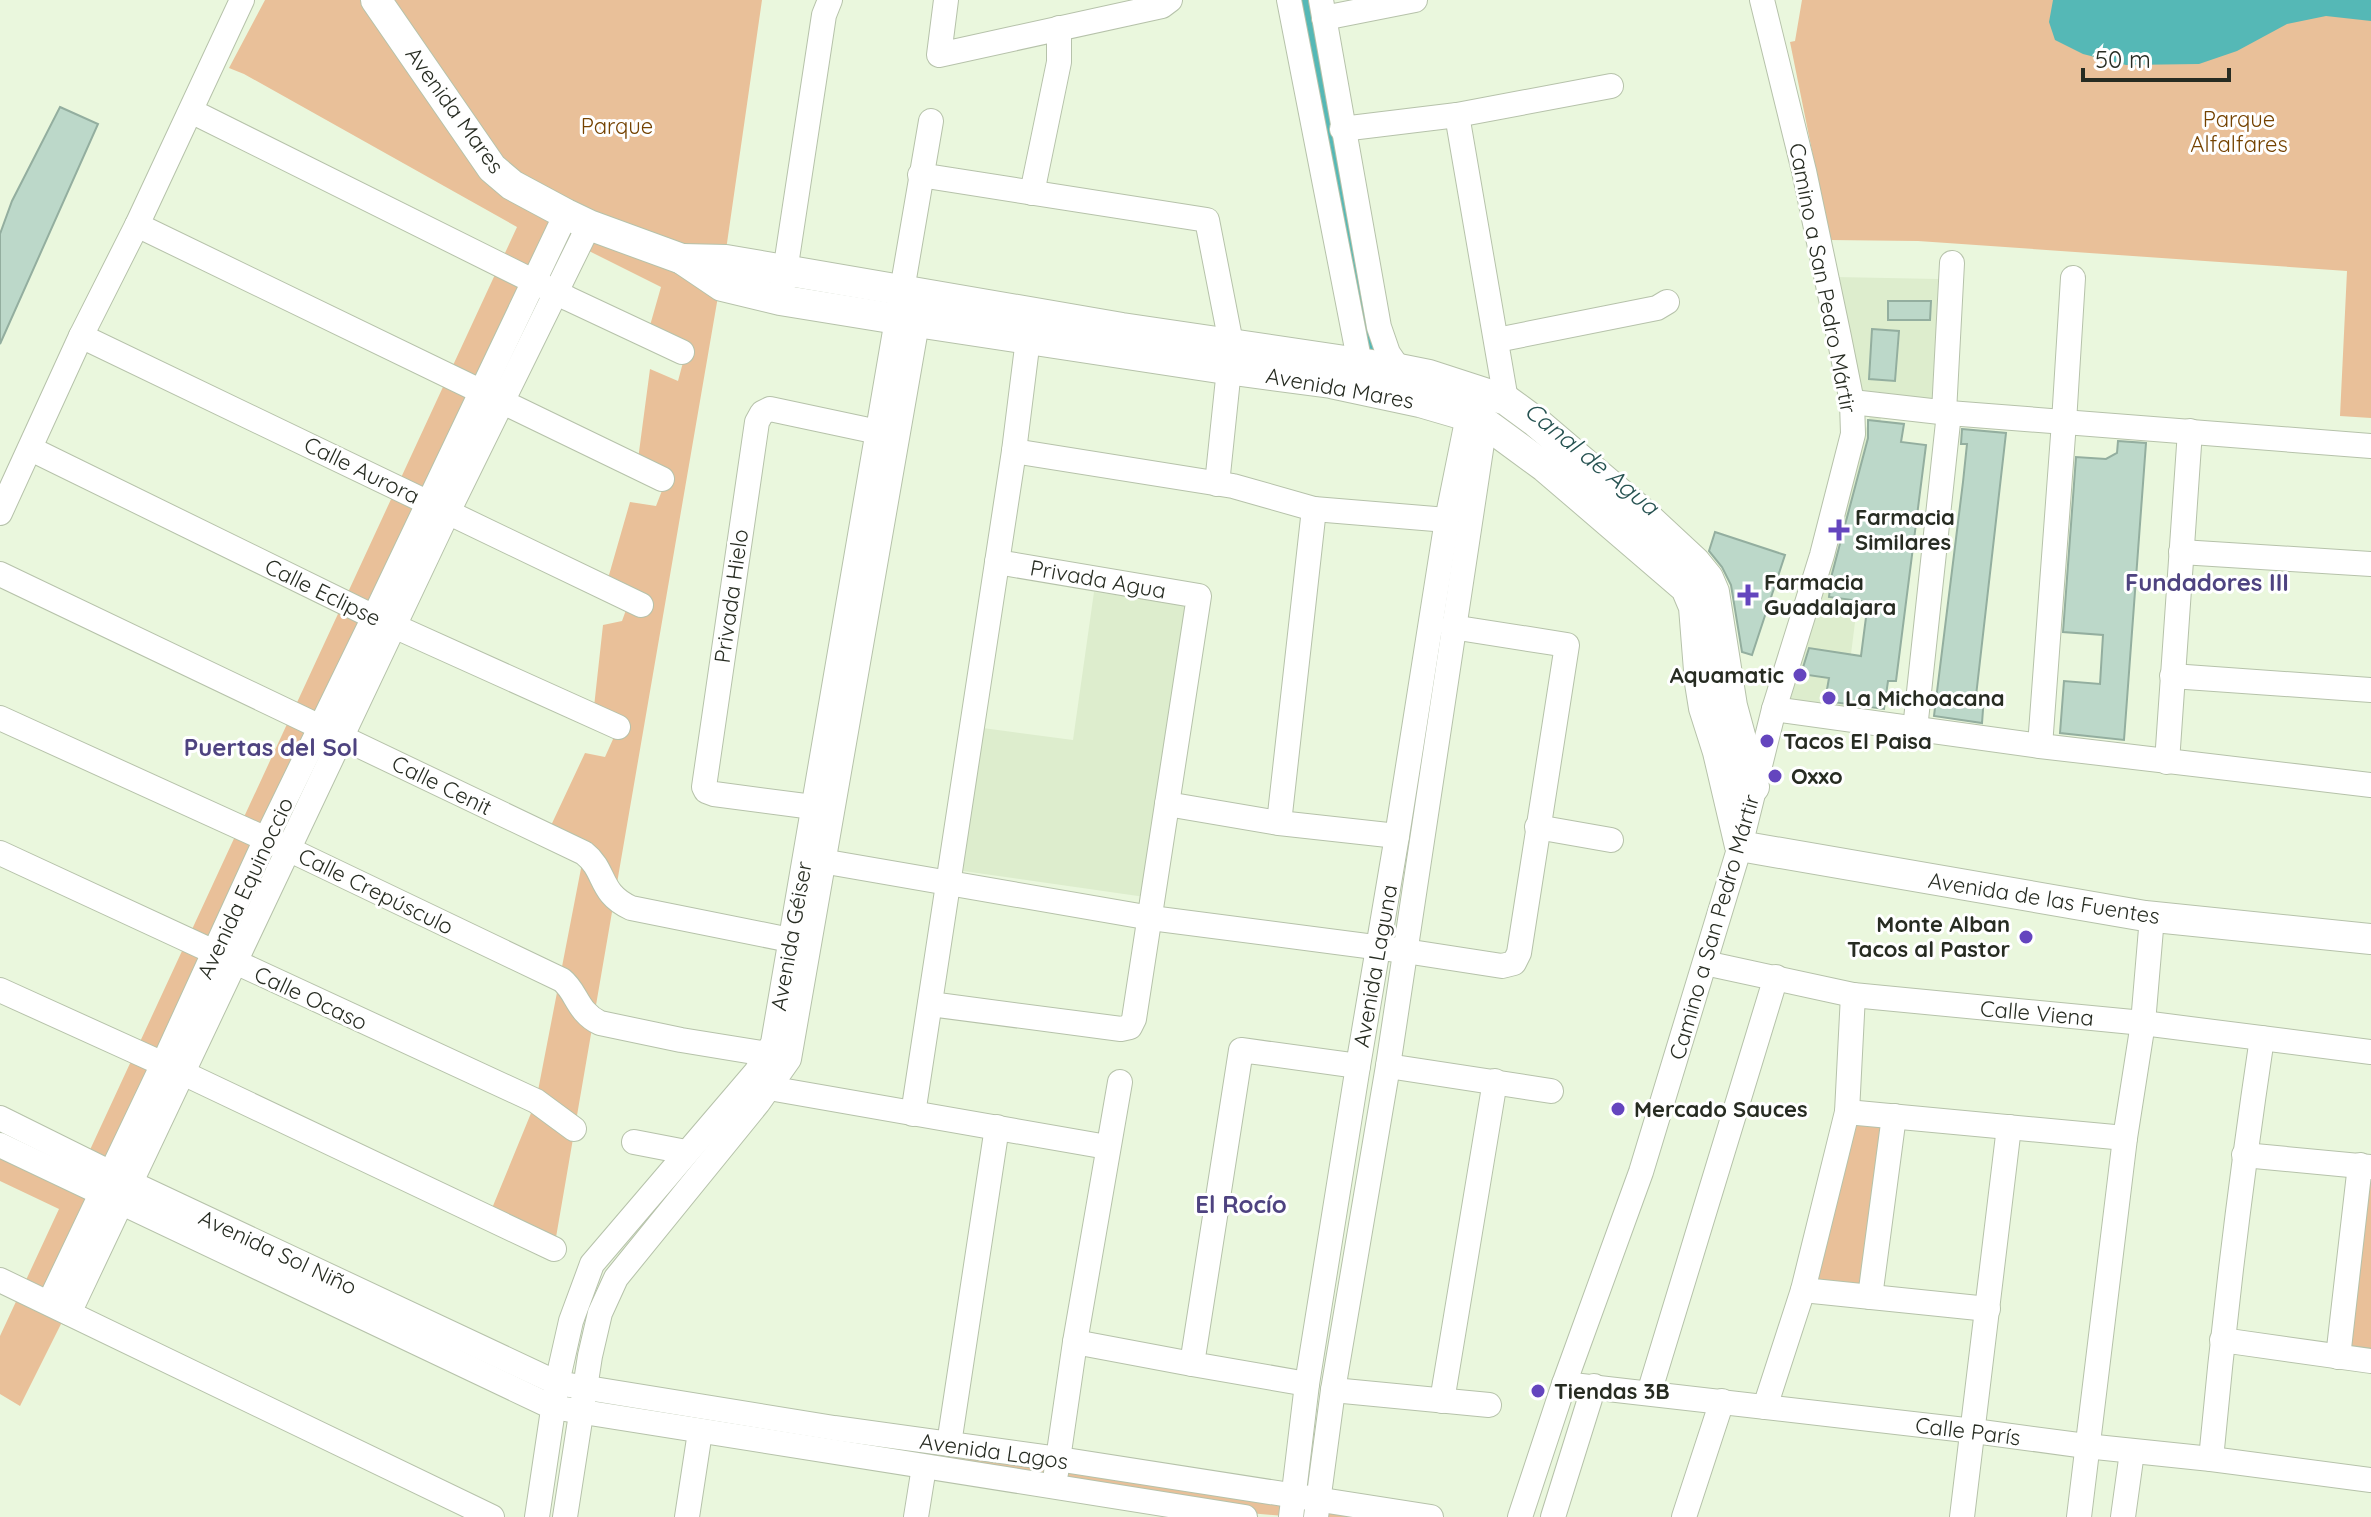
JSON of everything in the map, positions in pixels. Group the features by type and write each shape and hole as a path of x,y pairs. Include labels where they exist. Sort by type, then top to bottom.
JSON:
{"main road":[{"name":"Avenida Mares","path":"376,0 492,168 512,185 577,219 682,259 726,260 783,285 1122,341 1230,356 1399,369 1429,375 1506,400 1638,509 1708,578 1718,612 1732,706 1754,787"},
{"name":"Avenida Mares","path":"910,306 1028,339 1122,341"},
{"name":"Avenida Mares","path":"1230,356 1420,402 1476,420 1545,467 1686,588 1694,607 1704,708 1718,752 1740,846"},
{"name":"Avenida de las Fuentes","path":"1740,846 2152,917 2364,936"}],"street":[{"path":"0,513 242,0"},
{"path":"783,285 824,15 830,0"},
{"path":"946,0 939,55 1162,6 1170,0"},
{"path":"1289,0 1360,364"},
{"path":"1399,369 1388,353 1379,327 1322,9 1415,0"},
{"name":"Camino a San Pedro Mártir","path":"1520,1517 1564,1384 1641,1172 1740,846 1774,709 1853,434 1852,402 1804,171 1762,0"},
{"path":"1032,193 1059,62 1059,28"},
{"path":"1342,129 1457,115 1611,86"},
{"path":"191,111 682,352"},
{"path":"1457,115 1506,400"},
{"path":"910,306 920,175 931,121"},
{"path":"920,175 1207,220 1230,356 1217,484"},
{"name":"Avenida Equinoccio","path":"59,1308 277,844 577,219"},
{"path":"137,225 662,479"},
{"path":"1915,729 1947,413 1952,263"},
{"path":"2040,746 2073,278"},
{"path":"1497,340 1657,308 1667,302"},
{"name":"Avenida Géiser","path":"565,1517 584,1387 600,1313 616,1278 755,1094 756,1072 773,1043 790,940 814,859 813,807 860,596 878,432 910,306"},
{"name":"Avenida Géiser","path":"537,1517 557,1383 580,1292 592,1264 686,1152 755,1094 789,1059 814,859 910,306"},
{"name":"Calle Aurora","path":"81,336 641,605"},
{"path":"913,1114 1014,451 1028,339"},
{"path":"1852,402 1947,413 2371,446"},
{"name":"Privada Hielo","path":"813,807 714,794 704,787 757,422 762,413 770,409 878,432"},
{"name":"Avenida Laguna","path":"1317,1508 1333,1390 1405,951 1447,520 1476,420"},
{"name":"Avenida Laguna","path":"1292,1507 1307,1384 1397,836 1433,686 1452,627 1476,420"},
{"path":"2167,762 2190,431"},
{"name":"Calle Eclipse","path":"31,449 384,622 618,727"},
{"path":"1014,451 1217,484 1314,509 1447,520"},
{"path":"1279,823 1314,509"},
{"path":"2181,552 2371,564"},
{"name":"Privada Agua","path":"930,1004 1121,1029 1130,1027 1134,1019 1151,918 1199,596 997,562"},
{"name":"Calle Cenit","path":"0,574 584,853 591,859 611,896 631,908 790,940"},
{"path":"814,859 1151,918 1502,966 1514,963 1519,953 1567,645 1452,627"},
{"path":"2172,676 2371,690"},
{"path":"1774,709 2040,746 2371,785"},
{"name":"Calle Crepúsculo","path":"0,718 277,844 562,980 585,1012 605,1025 767,1054"},
{"path":"1167,804 1279,823 1397,836"},
{"path":"1537,827 1611,840"},
{"name":"Calle Ocaso","path":"0,853 536,1101 574,1129"},
{"path":"2079,1517 2125,1138 2143,1023 2152,917"},
{"name":"Calle Viena","path":"1705,963 1853,995 2143,1023 2371,1052"},
{"path":"1649,1393 1776,977"},
{"path":"0,990 554,1249"},
{"path":"1765,1407 1803,1290 1847,1112 1853,995"},
{"path":"2211,1459 2244,1155 2262,1038"},
{"path":"1192,1364 1241,1050 1358,1066"},
{"path":"1388,1066 1551,1091"},
{"path":"1442,1401 1495,1081"},
{"path":"1055,1487 1075,1342 1120,1082"},
{"path":"755,1094 913,1114 1107,1147"},
{"path":"1847,1112 2125,1138"},
{"path":"1870,1297 1894,1116"},
{"name":"Avenida Sol Niño","path":"0,1118 116,1188 552,1407"},
{"path":"949,1444 997,1127"},
{"path":"1962,1517 2009,1127"},
{"path":"634,1142 686,1152"},
{"name":"Avenida Sol Niño","path":"0,1145 116,1188 557,1383"},
{"path":"2244,1155 2365,1166 2338,1357"},
{"path":"1333,1221 1360,1225"},
{"path":"623,1225 645,1243"},
{"path":"0,1280 492,1517"},
{"path":"1803,1290 1988,1309"},
{"path":"2222,1340 2371,1361"},
{"path":"1075,1342 1307,1384"},
{"name":"Avenida Lagos","path":"557,1383 834,1428 1058,1459 1292,1507 1431,1517"},
{"name":"Calle París","path":"1564,1384 2371,1480"},
{"path":"1553,1517 1594,1386"},
{"path":"1333,1390 1489,1405"},
{"path":"1688,1517 1722,1401"},
{"name":"Avenida Lagos","path":"552,1407 1245,1517"},
{"path":"830,1452 834,1428"},
{"path":"687,1517 700,1432"},
{"path":"2123,1517 2132,1452"},
{"path":"916,1517 924,1467"}],"shaded area":[{"path":"1836,277 1938,279 1936,402 1859,392"},
{"path":"1870,416 1881,417 1851,654 1861,657 1853,714 1779,703"},
{"path":"1094,592 1186,605 1145,897 963,871 983,728 1073,740"}],"green space":[{"name":"Parque","path":"265,0 762,0 726,250 554,1249 488,1218 536,1101 584,853 547,834 585,753 605,757 618,728 593,716 603,625 622,621 630,599 607,582 630,502 656,506 663,488 637,467 650,369 678,381 685,355 647,336 661,287 579,246 131,1183 557,1383 1385,1517 1296,1517 1190,1508 546,1404 124,1198 20,1406 0,1394 0,1336 59,1209 0,1181 0,1114 89,1152 517,227 229,68"},
{"name":"Parque Alfalfares","path":"1802,0 2371,0 2371,418 2340,416 2347,271 1918,241 1830,240 1790,42 1795,41"},
{"path":"1847,1112 1894,1116 1870,1297 1803,1290"},
{"path":"2371,1167 2371,1361 2338,1357"}],"water":[{"path":"2053,0 2371,0 2371,21 2326,16 2287,24 2237,51 2199,64 2126,65 2083,54 2055,40 2049,22"}],"building":[{"path":"60,107 98,124 0,344 0,234 12,201"},
{"path":"1888,301 1931,301 1930,320 1888,320"},
{"path":"1872,329 1899,331 1895,381 1869,379"},
{"path":"1868,420 1904,424 1901,442 1926,445 1896,681 1888,681 1884,709 1825,701 1829,678 1801,674 1809,648 1861,656 1868,602 1829,597 1832,574 1868,438"},
{"path":"1962,429 2006,433 1976,696 1984,696 1982,723 1934,716 1967,444 1961,444"},
{"path":"2118,441 2146,443 2124,740 2060,733 2064,681 2100,684 2103,635 2063,632 2076,457 2106,459 2117,453"},
{"name":"Farmacia Guadalajara","path":"1715,532 1785,555 1752,655 1742,652 1731,585 1709,551"}],"waterway":[{"name":"Canal de Agua","path":"1302,0 1369,341 1381,372"},
{"name":"Canal de Agua","path":"1479,405 1515,425 1554,457"}],"place":[{"name":"Farmacia Similares","path":"1839,530"},
{"name":"Farmacia Guadalajara","path":"1748,595"},
{"name":"Aquamatic","path":"1800,675"},
{"name":"La Michoacana","path":"1829,698"},
{"name":"Tacos El Paisa","path":"1767,741"},
{"name":"Oxxo","path":"1775,776"},
{"name":"Monte Alban Tacos al Pastor","path":"2026,937"},
{"name":"Mercado Sauces","path":"1618,1109"},
{"name":"Tiendas 3B","path":"1538,1391"}],"district":[{"name":"Fundadores III","path":"2207,582"},
{"name":"Puertas del Sol","path":"271,747"},
{"name":"El Rocío","path":"1241,1204"}]}
